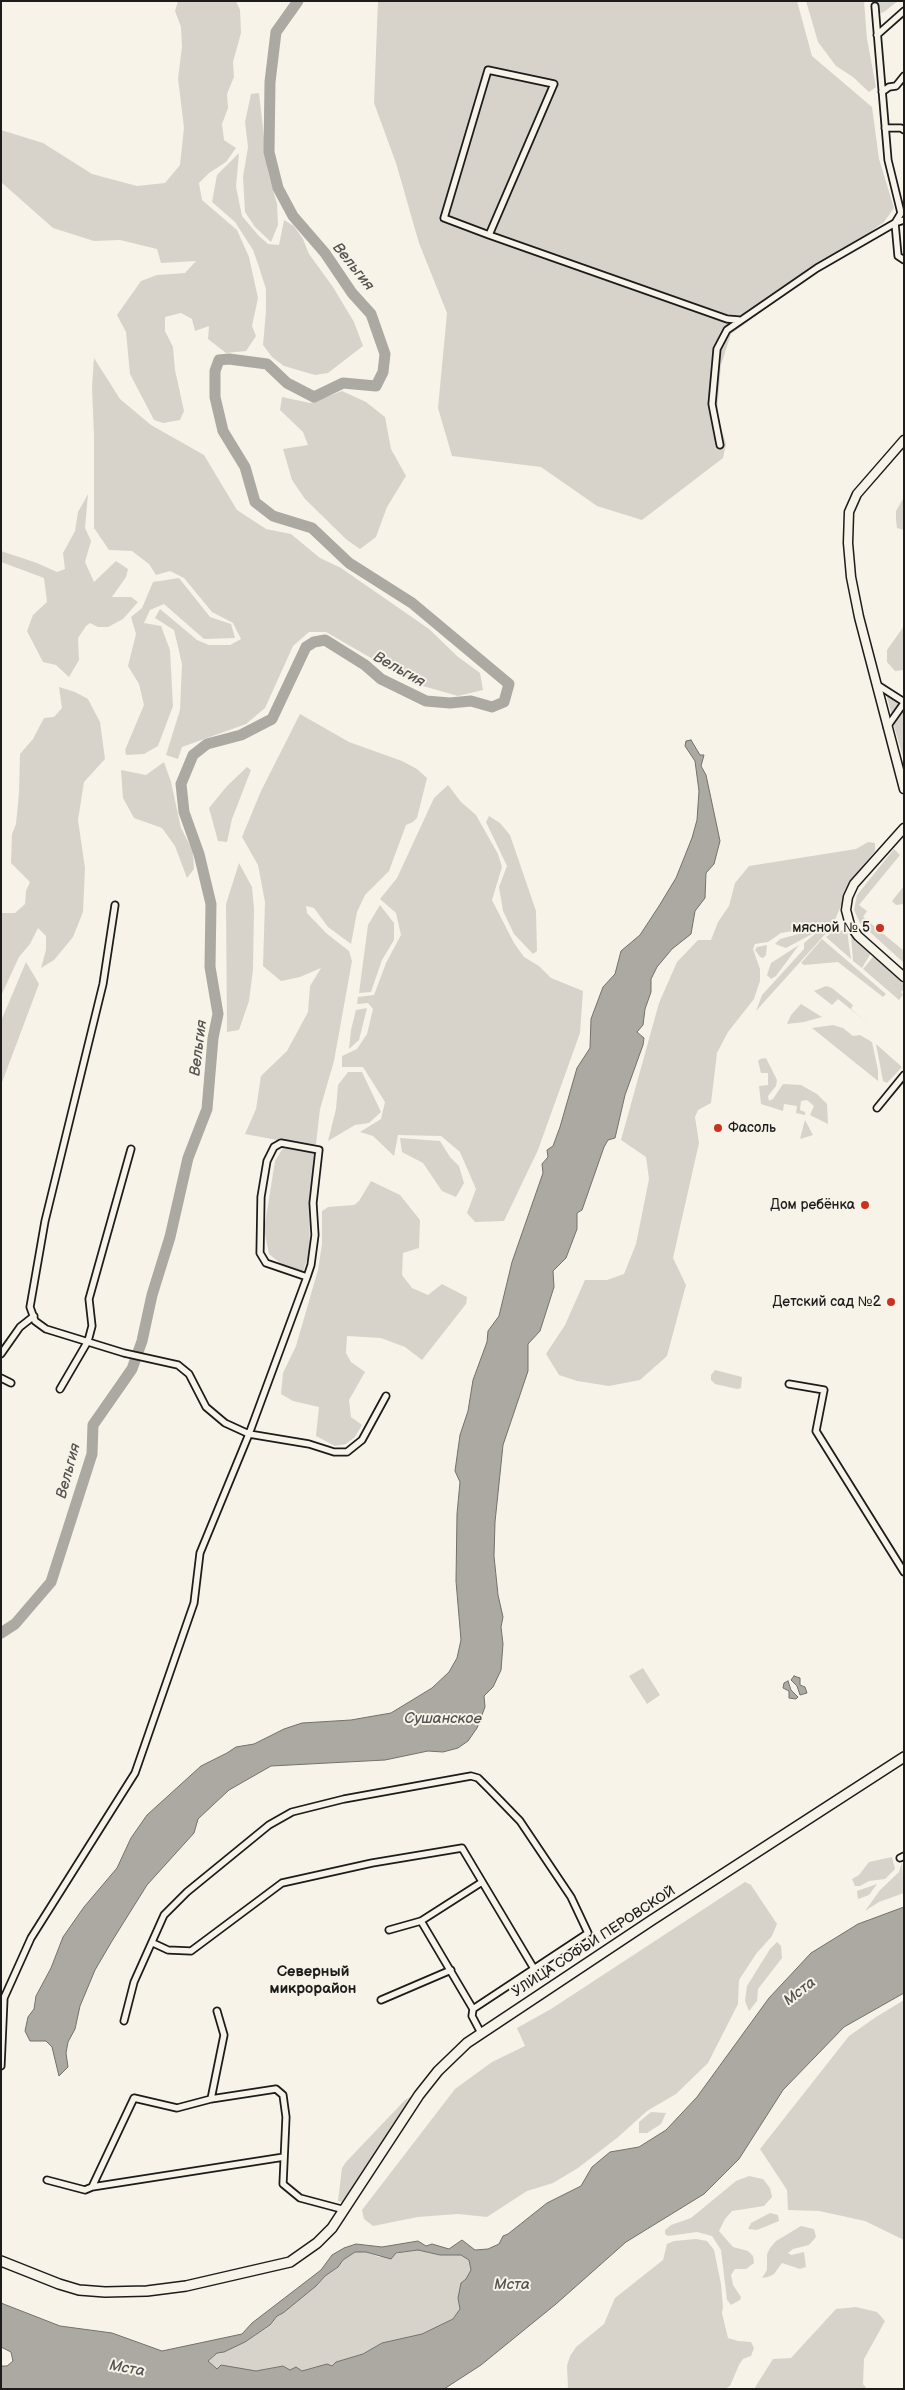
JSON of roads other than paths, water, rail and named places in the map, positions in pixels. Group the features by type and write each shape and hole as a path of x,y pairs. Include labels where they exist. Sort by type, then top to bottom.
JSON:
{"main road":[{"path":"904,440 857,494 849,512 848,543 851,577 887,727 901,768 904,788"},
{"path":"901,831 854,884 848,897 846,910 850,925 858,936 904,977"},
{"name":"УЛИЦА СОФЬИ ПЕРОВСКОЙ","path":"1,2261 79,2290 105,2292 139,2291 186,2286 290,2262 317,2243 332,2228 419,2095 451,2058 481,2033 904,1757"}],"street":[{"path":"875,6 888,160 902,214 895,223 898,256 904,260"},
{"path":"877,35 904,12"},
{"path":"489,235 554,84 488,70 444,218 489,235 727,320 739,320"},
{"path":"882,92 889,87 896,86 904,76"},
{"path":"885,128 901,128 904,130"},
{"path":"720,445 712,404 717,349 727,330 817,268 895,223 904,220"},
{"path":"727,320 727,330"},
{"path":"876,684 904,702 887,727"},
{"path":"115,905 103,984 46,1221 30,1307 35,1321 46,1329 124,1353 178,1365 190,1374 206,1407 225,1423 249,1434 310,1444 334,1452 347,1452 362,1440 386,1396"},
{"path":"877,1108 904,1075"},
{"path":"1,2066 4,1998 31,1938 135,1773 194,1603 200,1553 249,1434 312,1265 315,1235 313,1203 319,1150 281,1143 274,1147 268,1161 261,1197 260,1253 266,1264 307,1277"},
{"path":"60,1389 76,1367 82,1350 88,1341 92,1326 89,1299 131,1149"},
{"path":"1,1354 20,1327 34,1316"},
{"path":"1,1378 11,1383"},
{"path":"789,1384 824,1390 816,1431 904,1572"},
{"path":"124,2021 134,1982 164,1915 187,1892 269,1825 292,1812 344,1799 471,1776 478,1778 520,1822 571,1897 588,1933 533,1967 473,2009"},
{"path":"153,1943 168,1950 191,1951 280,1884 372,1863 462,1848 533,1967"},
{"path":"390,1930 421,1921 482,1882"},
{"path":"421,1921 473,2009 472,2016 481,2033"},
{"path":"381,2000 451,1970"},
{"path":"210,2099 224,2035 217,2011"},
{"path":"92,2187 134,2098 177,2108 210,2099 276,2089 283,2095 286,2117 283,2184 300,2198 347,2207"},
{"path":"47,2180 85,2190 92,2187 284,2157"}],"water":[{"name":"Сушанское","path":"691,740 700,755 704,755 701,766 706,775 720,841 714,864 706,873 705,898 695,911 691,934 672,949 657,967 651,979 651,992 645,1009 643,1025 637,1032 644,1038 643,1045 625,1095 615,1138 608,1140 604,1147 582,1210 577,1213 577,1229 566,1258 553,1271 554,1287 540,1331 528,1344 528,1371 503,1445 495,1522 494,1556 498,1595 503,1617 501,1627 503,1644 501,1670 493,1687 484,1696 485,1707 477,1728 468,1741 458,1748 443,1752 428,1751 385,1760 271,1766 229,1790 198,1819 194,1833 147,1885 112,1941 95,1970 80,2006 75,2029 68,2042 66,2053 68,2067 59,2076 52,2047 46,2041 30,2041 25,2031 28,2017 34,2009 36,1996 51,1968 63,1937 84,1907 117,1868 131,1838 147,1815 201,1766 236,1747 254,1744 284,1729 302,1723 351,1720 391,1713 432,1688 449,1672 457,1658 461,1640 456,1581 457,1514 460,1482 455,1471 460,1435 468,1411 473,1380 487,1342 488,1331 499,1316 512,1262 543,1173 542,1164 548,1157 547,1150 553,1146 560,1127 577,1068 590,1048 591,1019 603,987 615,974 621,951 640,935 676,878 692,838 697,820 699,791 695,761 685,746 686,741"},
{"path":"794,1676 800,1678 800,1685 805,1687 807,1693 800,1695 797,1686 791,1680"},
{"path":"788,1681 791,1690 798,1697 796,1699 789,1698 789,1691 783,1688 784,1683"},
{"name":"Мста","path":"904,1907 904,1993 844,2027 783,2090 739,2159 704,2194 626,2242 556,2304 481,2365 444,2389 1,2389 1,2366 7,2366 13,2361 11,2352 1,2347 1,2303 60,2326 112,2333 162,2351 242,2334 252,2323 321,2270 332,2255 356,2244 382,2247 418,2241 426,2246 432,2244 449,2249 462,2240 475,2250 488,2249 499,2244 503,2236 547,2203 581,2186 592,2167 610,2152 639,2147 666,2130 697,2097 769,1998 811,1953 858,1924","holes":["418,2250 440,2255 461,2255 469,2260 471,2270 466,2279 461,2283 458,2298 460,2309 453,2319 422,2334 382,2343 363,2354 336,2362 332,2366 327,2364 302,2371 296,2367 290,2370 283,2366 256,2371 221,2365 217,2369 208,2361 217,2353 224,2352 245,2342 270,2325 277,2316 316,2286 325,2276 338,2267 343,2260 355,2252 366,2252 391,2259 396,2253"]}],"waterway":[{"name":"Вельгия","path":"1,1633 15,1624 51,1582 92,1454 93,1425 132,1369 142,1341 152,1295 170,1237 188,1158 207,1109 213,1038 218,1014 210,967 211,904 199,854 184,812 181,784 193,755 207,744 241,735 272,719 306,647 314,642 325,640 365,665 381,679 426,701 450,703 471,701 492,707 504,702 509,684 412,603 349,563 312,528 273,516 255,502 245,467 223,431 215,397 215,371 219,360 229,359 267,364 287,383 314,397 343,383 376,386 383,372 385,354 371,314 352,293 325,253 293,216 278,188 269,152 270,82 276,32 298,1"}],"place":[{"name":"мясной № 5","path":"880,928"},
{"name":"Фасоль","path":"718,1128"},
{"name":"Дом ребёнка","path":"865,1205"},
{"name":"Детский сад №2","path":"891,1302"}],"district":[{"name":"Северный микрорайон","path":"313,1980"}]}
